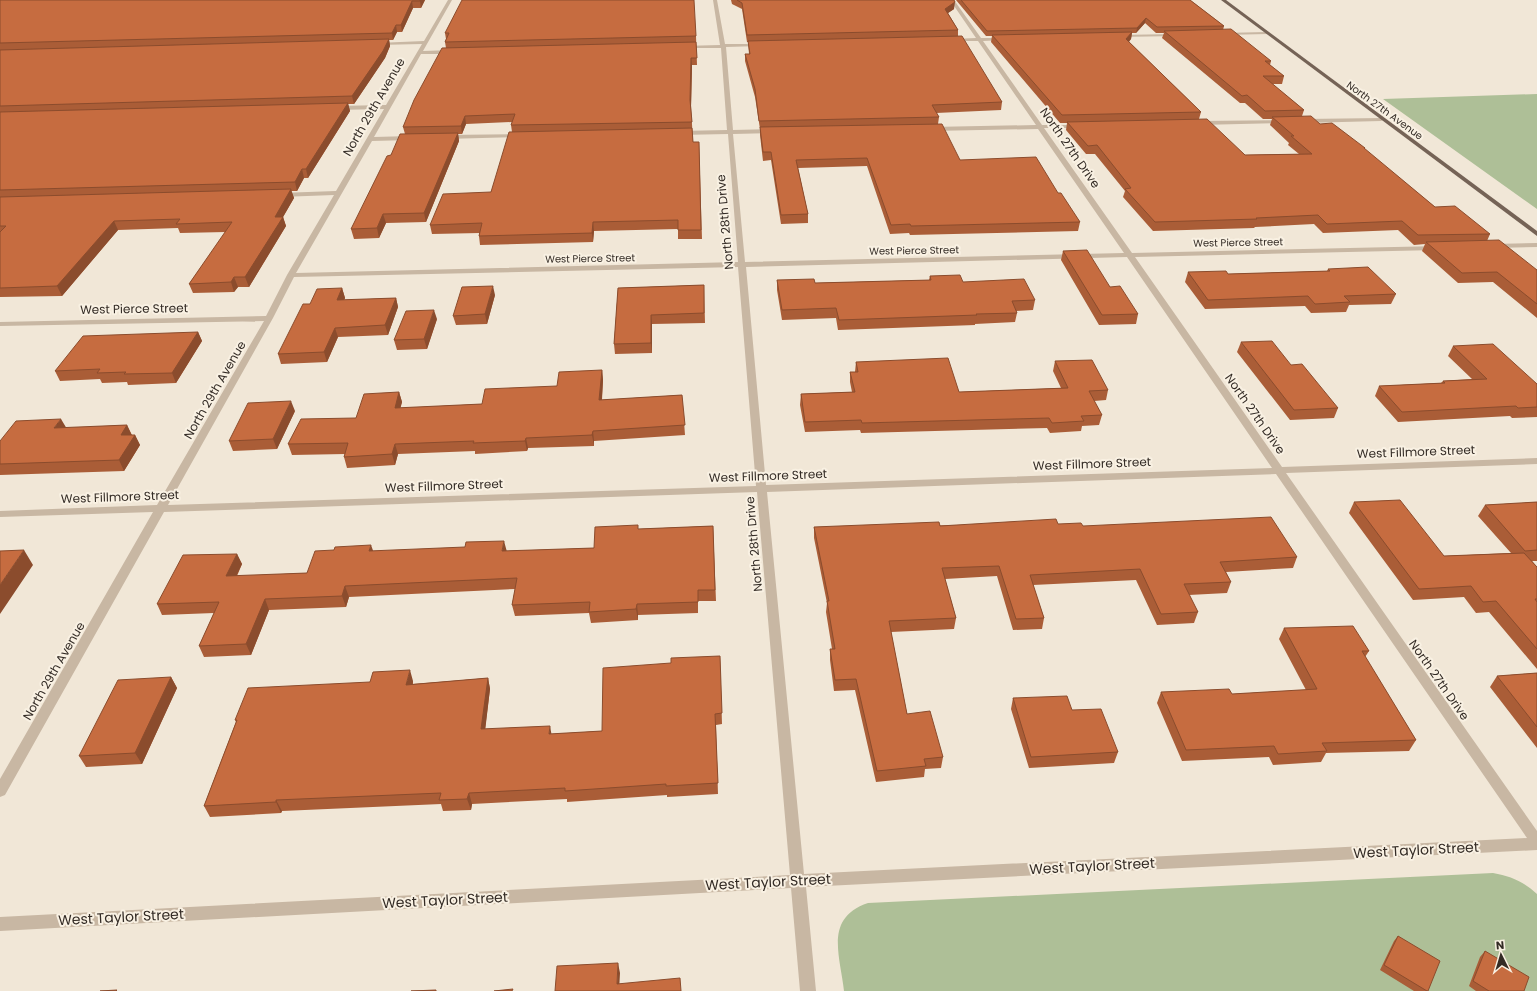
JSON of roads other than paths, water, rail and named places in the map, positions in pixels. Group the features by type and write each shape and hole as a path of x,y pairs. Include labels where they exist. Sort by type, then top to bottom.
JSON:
{"main road":[{"name":"North 27th Avenue","path":"1223,0 1537,234"}],"street":[{"name":"North 29th Avenue","path":"0,791 269,318 291,275 450,0"},
{"name":"North 28th Drive","path":"715,0 723,46 808,991"},
{"name":"North 27th Drive","path":"952,0 1537,843"},
{"path":"1212,34 1266,33"},
{"path":"1112,37 1181,35"},
{"path":"949,40 1011,39"},
{"path":"370,44 425,42"},
{"path":"675,47 769,44"},
{"path":"419,53 459,52"},
{"path":"332,108 388,107"},
{"path":"1191,123 1381,119"},
{"path":"928,129 1089,126"},
{"path":"670,133 778,131"},
{"path":"441,138 528,136"},
{"path":"369,139 417,138"},
{"path":"275,195 338,194"},
{"path":"1481,246 1537,245"},
{"name":"West Pierce Street","path":"291,275 1442,248"},
{"name":"West Pierce Street","path":"0,324 269,318"},
{"name":"West Fillmore Street","path":"0,514 762,489 1537,461"},
{"name":"West Taylor Street","path":"0,924 1537,843"}]}
